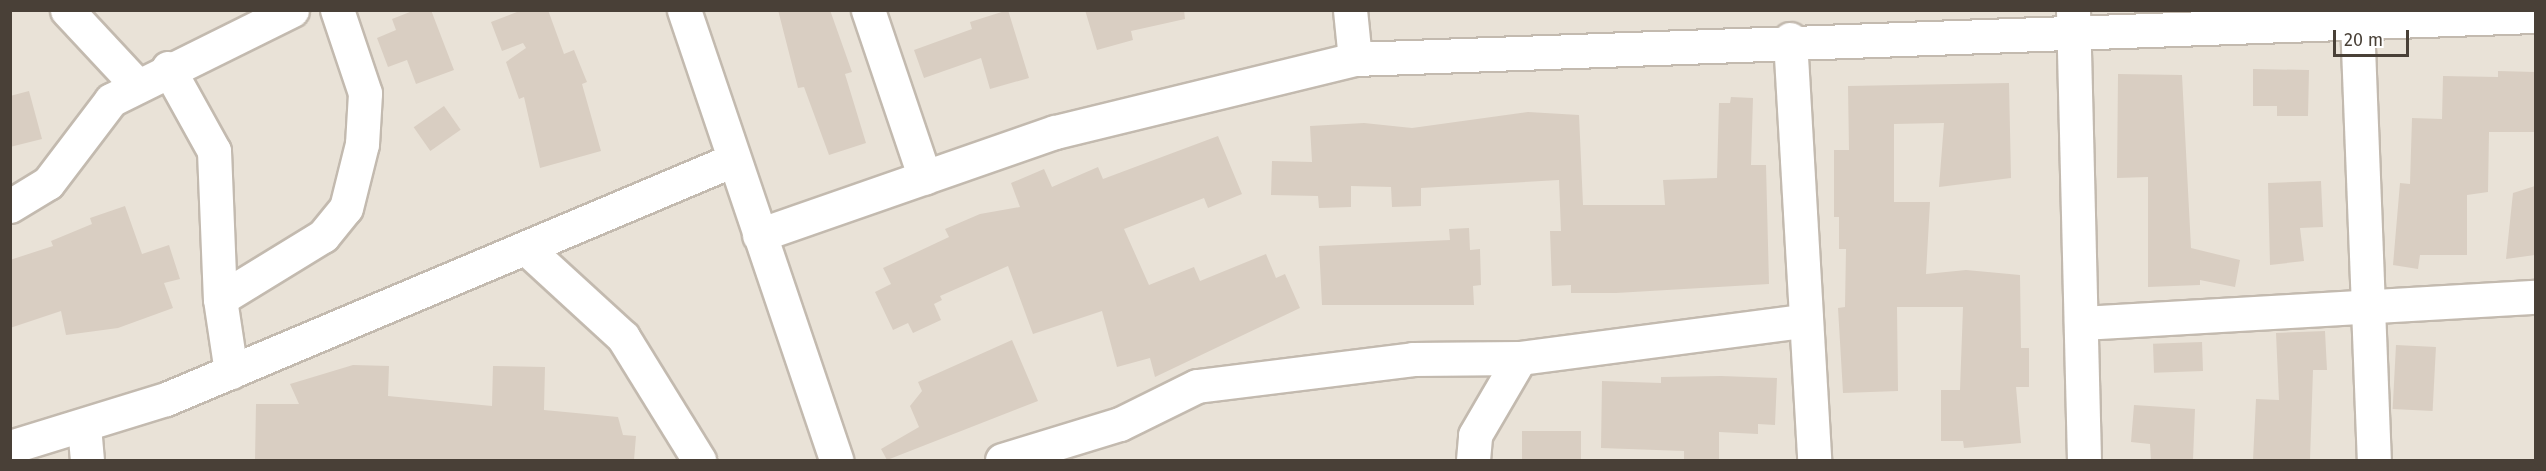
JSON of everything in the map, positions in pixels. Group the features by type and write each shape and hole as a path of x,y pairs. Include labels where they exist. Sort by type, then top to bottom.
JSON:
{"street":[{"path":"68,10 137,85"},
{"path":"10,206 48,183 105,106 168,68 292,10"},
{"path":"220,299 323,236 346,208 362,144 365,93 338,10"},
{"path":"684,10 836,460"},
{"path":"868,10 925,178"},
{"path":"1350,10 1355,59"},
{"path":"759,235 1055,132 1355,59 1790,39 2073,20 2357,21 2535,16"},
{"path":"2073,20 2084,460"},
{"path":"2357,21 2374,460"},
{"path":"1790,39 1802,321 1814,460"},
{"path":"168,68 214,151 220,299 231,372"},
{"path":"10,447 84,426 231,372 527,249 733,160"},
{"path":"527,249 623,338 699,460"},
{"path":"2081,322 2535,297"},
{"path":"1014,459 1120,424 1197,386 1413,359 1520,358 1802,321"},
{"path":"1473,460 1474,435 1520,358"},
{"path":"84,426 87,460"}],"shaded area":[{"path":"11,11 2535,11 2535,460 11,460"}],"building":[{"path":"415,10 431,10 454,70 416,84 407,60 388,67 377,38 396,30 392,19"},
{"path":"522,10 548,10 564,54 574,50 587,82 582,84 601,151 540,168 524,97 519,99 506,62 526,48 523,43 502,51 491,22"},
{"path":"778,10 830,10 852,72 845,74 866,143 829,155 804,87 798,88"},
{"path":"1008,10 1029,78 990,89 981,58 924,78 914,50 972,29 970,22"},
{"path":"1085,10 1184,10 1185,19 1131,31 1133,40 1097,50"},
{"path":"2253,69 2309,70 2308,116 2277,116 2277,106 2253,106"},
{"path":"2498,71 2535,72 2535,132 2489,132 2488,192 2467,195 2467,255 2420,255 2418,269 2393,265 2400,183 2410,184 2412,118 2442,119 2443,76 2498,77"},
{"path":"2118,74 2182,75 2191,248 2240,260 2235,287 2200,280 2200,285 2148,287 2148,177 2117,178"},
{"path":"2009,83 2011,178 1939,187 1944,123 1894,124 1894,202 1930,202 1926,274 1966,270 2020,275 2021,348 2029,348 2029,387 2016,387 2021,443 1964,448 1963,441 1941,441 1941,390 1960,390 1963,307 1897,307 1898,391 1843,393 1838,308 1845,307 1846,249 1839,249 1839,217 1834,217 1834,150 1849,150 1848,86"},
{"path":"29,91 42,139 10,147 10,96"},
{"path":"1731,97 1753,98 1751,165 1766,165 1769,284 1616,293 1571,293 1571,285 1552,286 1550,231 1561,231 1559,180 1421,188 1421,206 1392,207 1391,187 1351,186 1351,207 1319,208 1318,196 1271,195 1272,161 1312,162 1310,126 1364,123 1412,128 1528,112 1579,115 1583,205 1665,205 1663,180 1717,178 1719,103 1730,103"},
{"path":"444,106 461,130 430,151 414,127"},
{"path":"1218,136 1242,194 1208,208 1204,198 1124,229 1149,285 1194,267 1200,281 1266,254 1276,278 1285,274 1300,308 1155,377 1150,358 1117,367 1102,311 1033,334 1008,266 940,296 942,300 934,304 941,320 913,333 908,323 893,330 875,292 891,284 883,268 949,237 945,229 980,214 1020,207 1011,183 1044,169 1052,187 1098,167 1103,179"},
{"path":"2321,181 2323,227 2300,228 2304,261 2270,265 2268,183"},
{"path":"2535,186 2535,255 2506,259 2513,193"},
{"path":"125,206 142,254 169,245 180,279 164,283 173,308 118,328 66,335 61,311 10,328 10,260 53,246 51,241 92,224 90,218"},
{"path":"1469,228 1470,250 1480,249 1481,285 1473,286 1474,305 1322,305 1319,246 1450,240 1449,229"},
{"path":"2325,331 2327,370 2313,370 2310,460 2253,460 2256,399 2279,400 2276,333"},
{"path":"1012,340 1038,401 887,460 881,449 919,427 910,406 922,391 918,382"},
{"path":"2202,342 2203,371 2154,373 2153,344"},
{"path":"2396,345 2436,347 2433,411 2393,409"},
{"path":"353,365 389,366 388,396 492,406 493,366 545,367 544,410 618,417 623,435 636,436 634,460 255,460 256,404 299,404 290,384"},
{"path":"1661,377 1777,378 1775,425 1758,424 1758,434 1719,432 1719,460 1684,460 1684,451 1601,448 1602,381 1661,383"},
{"path":"2134,405 2195,409 2193,460 2151,460 2150,444 2131,442"},
{"path":"1522,431 1581,431 1581,460 1522,460"}]}
